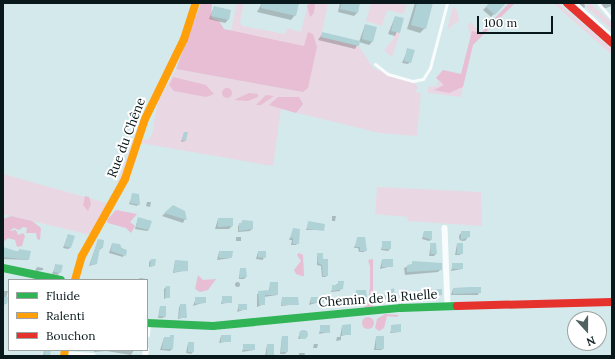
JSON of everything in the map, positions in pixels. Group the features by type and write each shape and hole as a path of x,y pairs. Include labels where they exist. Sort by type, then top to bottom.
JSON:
{"street":[{"name":"Rue du Chêne","path":"75,279 82,256 124,179 145,119 184,39 196,3"},
{"path":"567,3 612,43"},
{"path":"444,228 448,306"},
{"path":"3,268 56,279"},
{"name":"Chemin de la Ruelle","path":"148,323 212,326 308,316 448,306 612,302"},
{"path":"65,353 93,356"}],"lane":[{"path":"375,64 388,74 413,81 423,79 430,68 447,3"},
{"path":"576,3 612,36"},
{"path":"598,3 612,19"}],"shaded area":[{"path":"192,3 195,3 183,38 147,110 122,181 110,204 141,119 183,32"},
{"path":"201,3 212,3 211,18 219,21 224,29 304,46 308,32 313,34 317,47 308,88 303,92 176,69"},
{"path":"237,3 244,3 240,22 242,26 285,34 287,28 301,32 308,3 328,3 321,37 359,46 373,68 416,84 418,88 415,92 421,93 417,136 380,133 281,109 273,166 141,143 142,140 148,140 152,135 158,101 176,69 303,92 308,88 304,47 231,31"},
{"path":"315,3 314,13 310,17 307,5"},
{"path":"371,3 407,3 404,14 387,10 382,26 366,21"},
{"path":"509,3 515,3 473,45 463,87 449,93 434,90 444,85 436,78 443,70 461,74 472,31 481,33"},
{"path":"553,3 558,3 612,49 612,55"},
{"path":"590,3 612,23 612,30 583,4 587,6"},
{"path":"453,6 458,12 459,20 447,30"},
{"path":"471,22 481,33 472,31 470,37 468,25"},
{"path":"395,32 400,33 392,57 384,50 393,40"},
{"path":"173,77 206,85 214,94 206,97 174,91 169,85"},
{"path":"437,81 458,90 463,87 461,97 428,93 427,87 437,86"},
{"path":"225,88 229,88 231,89 231,97 225,98 222,95 222,91"},
{"path":"249,93 258,94 258,97 248,101 234,100"},
{"path":"266,95 274,96 261,105 256,105"},
{"path":"278,97 299,97 303,104 296,113 269,105"},
{"path":"3,174 110,204 91,235 3,214"},
{"path":"377,187 481,192 482,226 408,221 407,217 375,214"},
{"path":"85,196 89,197 91,204 88,211 83,205"},
{"path":"116,210 137,214 130,222 135,226 131,233 126,228 108,223 107,220"},
{"path":"11,216 32,221 41,228 40,240 37,239 36,233 26,233 27,228 23,227 19,230 14,228 9,231 16,230 18,235 23,233 25,236 22,246 17,247 15,240 8,238 3,242 3,219"},
{"path":"299,253 303,255 304,276 296,274 294,270 301,261 297,255"},
{"path":"373,259 373,307 366,309 364,307 368,303 370,287 370,266 368,260"},
{"path":"198,275 203,280 216,279 208,290 200,292 195,289"},
{"path":"385,314 399,315 397,317 387,316 384,328 379,331 375,328 377,319"},
{"path":"368,317 372,319 374,323 372,327 368,329 364,327 362,323 364,319"}],"building":[{"path":"262,3 299,3 296,16 261,8"},
{"path":"342,3 360,3 358,13 340,9"},
{"path":"417,3 433,3 426,29 411,25"},
{"path":"489,3 506,3 495,15 486,7"},
{"path":"214,6 231,10 229,20 211,16"},
{"path":"395,16 404,18 400,33 391,31"},
{"path":"365,24 377,27 373,42 362,39"},
{"path":"322,32 360,41 359,46 321,37"},
{"path":"407,48 415,50 411,63 404,61"},
{"path":"184,132 188,132 186,141 182,140"},
{"path":"132,193 139,194 140,205 130,203"},
{"path":"173,205 185,211 187,220 164,213"},
{"path":"138,217 152,221 149,230 136,227"},
{"path":"218,218 233,218 233,226 218,227"},
{"path":"242,220 253,221 253,229 239,231 239,223 242,223"},
{"path":"308,221 325,224 324,231 307,229"},
{"path":"293,228 300,229 299,244 293,244 293,238 290,238"},
{"path":"424,231 432,231 432,240 423,237"},
{"path":"461,231 470,231 470,237 461,240"},
{"path":"68,234 75,236 71,248 64,246"},
{"path":"357,237 365,237 367,251 360,251 360,247 355,247"},
{"path":"98,239 104,240 103,248 100,248 97,264 90,265"},
{"path":"382,241 391,241 391,249 382,249"},
{"path":"112,243 120,244 122,249 127,250 126,256 111,251"},
{"path":"430,243 436,243 437,254 431,254"},
{"path":"457,243 463,243 463,254 457,254"},
{"path":"3,247 19,252 19,249 31,251 29,260 3,257"},
{"path":"219,251 233,251 232,258 219,258"},
{"path":"258,251 266,251 266,258 258,257"},
{"path":"317,253 323,253 323,259 328,259 328,276 323,276 322,265 318,263"},
{"path":"151,259 156,259 155,266 150,266"},
{"path":"382,259 393,259 393,267 382,267"},
{"path":"175,260 188,261 188,271 174,272"},
{"path":"412,261 442,263 442,270 407,272 407,265 412,264"},
{"path":"452,263 463,263 463,269 452,269"},
{"path":"55,264 63,265 61,273 54,272"},
{"path":"240,268 246,268 247,277 240,278"},
{"path":"338,281 344,281 343,289 332,291 332,285 338,285"},
{"path":"270,282 278,282 278,295 265,295 265,305 259,305 258,291 270,290"},
{"path":"166,286 170,286 170,298 165,298"},
{"path":"481,287 481,293 453,294 453,288"},
{"path":"394,288 395,297 385,298 385,292"},
{"path":"442,289 442,295 414,297 414,291"},
{"path":"356,290 366,290 367,297 356,297"},
{"path":"222,296 232,296 232,303 222,303"},
{"path":"3,297 8,297 7,304 3,304"},
{"path":"195,297 206,297 206,303 195,304"},
{"path":"282,297 298,297 299,305 282,305"},
{"path":"311,297 324,297 324,302 311,303"},
{"path":"180,304 186,304 187,318 179,318"},
{"path":"238,304 247,304 247,310 239,310"},
{"path":"160,306 166,306 166,317 159,316"},
{"path":"351,324 351,335 342,335 342,325"},
{"path":"401,324 401,332 391,332 391,325"},
{"path":"320,325 330,325 330,333 320,332"},
{"path":"301,330 305,330 307,334 305,338 301,338 299,336 299,332"},
{"path":"170,335 174,335 173,349 162,349 164,337 170,337"},
{"path":"221,335 231,335 231,342 221,342"},
{"path":"282,336 288,336 288,352 281,352"},
{"path":"376,336 384,336 384,349 376,349"},
{"path":"188,342 194,342 194,352 188,352"},
{"path":"243,344 255,344 255,350 243,350"},
{"path":"267,344 274,344 274,355 267,355"},
{"path":"45,351 51,351 50,356 44,356"}],"traffic: fast":[{"path":"3,268 56,279"},
{"path":"148,323 213,326 401,308 457,306"}],"traffic: slow":[{"path":"75,279 82,256 125,179 145,119 184,39 196,3"},
{"path":"64,356 65,351"}],"traffic: jam":[{"path":"567,3 612,43"},
{"path":"457,306 612,302"}]}
